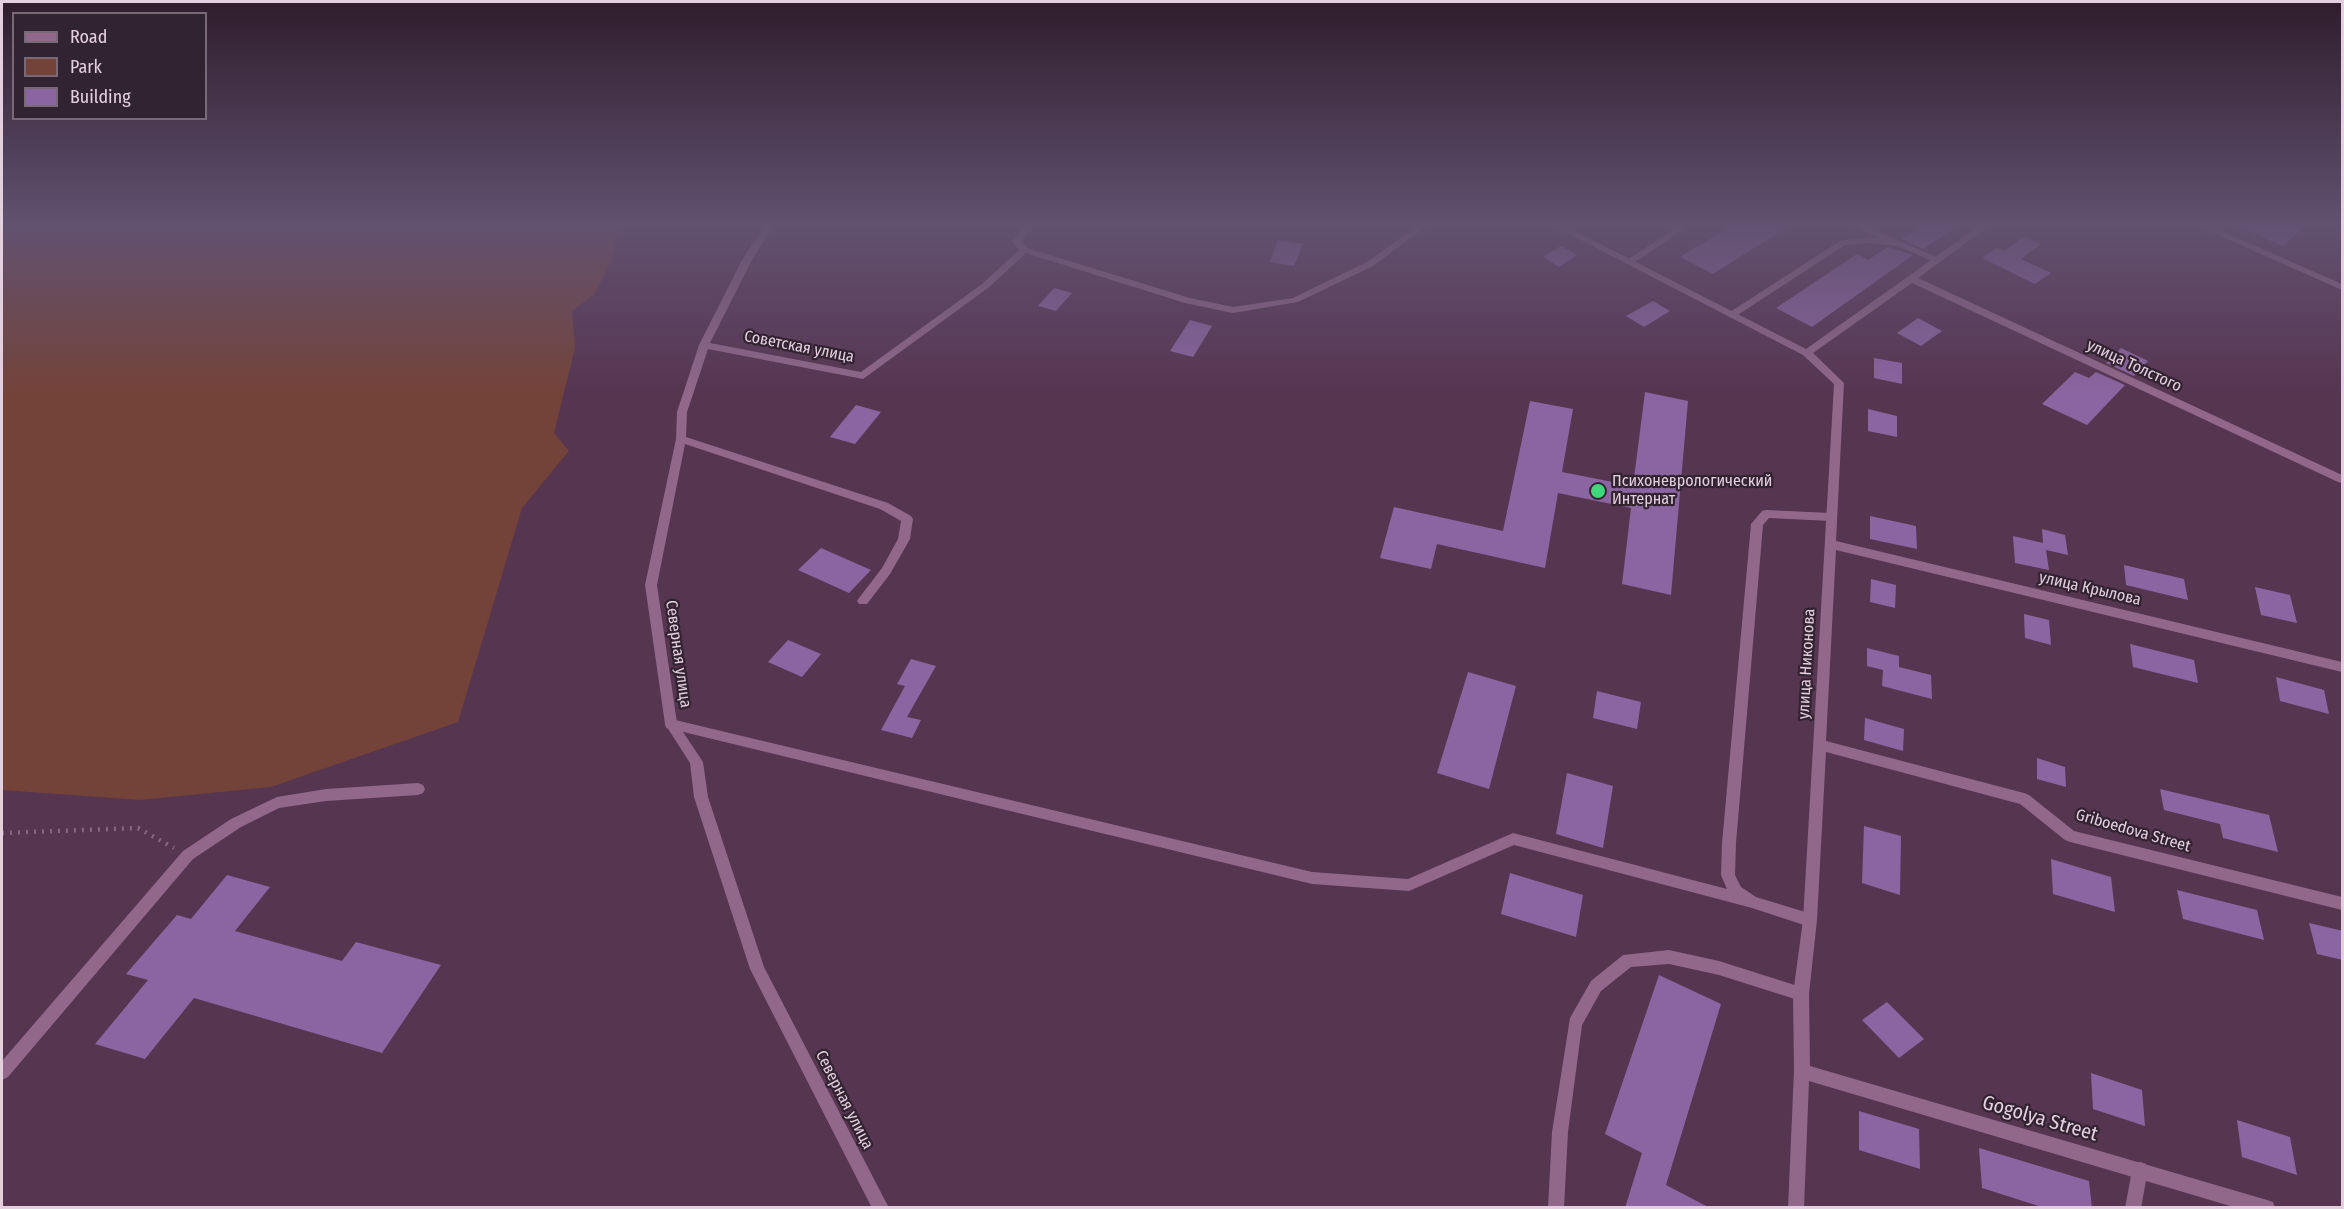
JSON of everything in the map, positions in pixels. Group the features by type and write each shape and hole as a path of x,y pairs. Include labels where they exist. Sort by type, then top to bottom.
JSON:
{"street":[{"name":"Северная улица","path":"736,282 704,345 682,412 681,439 651,585 671,724 696,762 700,797 757,969 881,1208"},
{"name":"Советская улица","path":"704,345 863,376 989,282"},
{"path":"1128,282 1188,301 1233,310 1295,300 1332,282"},
{"path":"1670,282 1807,353 1907,282"},
{"path":"1733,314 1782,282"},
{"name":"улица Толстого","path":"1919,282 2343,479"},
{"name":"улица Никонова","path":"1796,1208 1802,1071 1801,994 1810,920 1839,383 1807,353"},
{"path":"681,439 884,506 907,519 904,539 885,571 863,601"},
{"path":"1752,902 1736,892 1728,875 1757,524 1766,514 1831,517"},
{"name":"улица Крылова","path":"1830,544 2343,667"},
{"path":"671,724 1312,879 1409,885 1513,839 1752,902 1810,920"},
{"name":"Griboedova Street","path":"1819,745 2024,799 2070,836 2343,904"},
{"path":"2,1072 188,855 236,823 277,803 326,795 418,789"},
{"path":"1556,1208 1560,1132 1575,1023 1596,986 1628,960 1669,957 1719,968 1801,994"},
{"name":"Gogolya Street","path":"1802,1071 2267,1208"},
{"path":"2133,1208 2140,1170"}],"path":[{"path":"2,834 138,828 188,855"}],"green space":[{"path":"2,282 600,282 594,295 572,311 575,348 554,433 569,451 522,508 458,722 271,787 140,800 2,790"}],"building":[{"path":"1814,282 1875,282 1812,327 1776,308"},
{"path":"1054,288 1072,293 1056,311 1038,306"},
{"path":"1653,301 1670,311 1644,327 1626,316"},
{"path":"1918,318 1942,331 1921,346 1897,333"},
{"path":"1190,320 1212,326 1193,357 1170,351"},
{"path":"2121,348 2148,361 2134,376 2106,363"},
{"path":"1874,358 1902,363 1902,384 1874,378"},
{"path":"2075,372 2089,378 2096,372 2125,385 2087,425 2042,404"},
{"path":"1645,392 1688,401 1671,595 1622,584 1631,508 1558,493 1545,568 1437,544 1431,569 1380,558 1394,507 1503,531 1530,401 1573,409 1562,472 1633,486"},
{"path":"856,405 881,412 855,444 830,437"},
{"path":"1868,409 1897,416 1897,437 1868,431"},
{"path":"1870,516 1916,526 1917,549 1870,539"},
{"path":"2042,529 2065,535 2068,555 2046,550 2049,570 2015,563 2013,536 2043,543"},
{"path":"821,548 871,570 849,593 798,570"},
{"path":"2124,565 2184,579 2188,600 2126,585"},
{"path":"1871,579 1896,585 1895,608 1870,602"},
{"path":"2255,587 2290,595 2297,623 2261,615"},
{"path":"2024,614 2049,620 2051,645 2025,638"},
{"path":"788,640 821,654 802,677 768,662"},
{"path":"2130,644 2194,660 2198,683 2133,667"},
{"path":"1867,648 1899,656 1899,667 1931,675 1932,699 1882,686 1883,670 1867,666"},
{"path":"911,659 936,666 907,717 921,720 912,738 881,730 905,686 897,684"},
{"path":"1468,672 1516,686 1489,789 1437,773"},
{"path":"2276,677 2324,690 2329,714 2280,701"},
{"path":"1597,691 1641,702 1637,729 1593,718"},
{"path":"1865,718 1904,729 1903,751 1864,740"},
{"path":"2037,758 2065,767 2066,787 2037,779"},
{"path":"1567,773 1613,786 1603,848 1556,834"},
{"path":"2160,789 2269,815 2278,852 2223,838 2220,824 2164,810"},
{"path":"1864,826 1901,836 1900,895 1862,883"},
{"path":"2051,859 2111,877 2115,912 2053,894"},
{"path":"1510,873 1583,895 1576,937 1501,914"},
{"path":"227,875 270,887 235,931 342,961 356,942 441,965 382,1053 194,998 145,1059 95,1044 148,980 126,974 177,915 191,919"},
{"path":"2177,890 2257,910 2264,940 2183,919"},
{"path":"2309,923 2343,931 2343,960 2317,954"},
{"path":"1659,975 1721,1004 1666,1185 1710,1208 1625,1208 1642,1153 1605,1134"},
{"path":"1887,1002 1924,1039 1899,1058 1862,1020"},
{"path":"2091,1073 2142,1090 2145,1126 2093,1109"},
{"path":"1859,1111 1919,1129 1920,1169 1859,1150"},
{"path":"2237,1120 2290,1137 2297,1175 2242,1157"},
{"path":"1979,1148 2089,1181 2092,1208 2045,1208 1982,1188"}],"place":[{"name":"Психоневрологический Интернат","path":"1598,491"}]}
